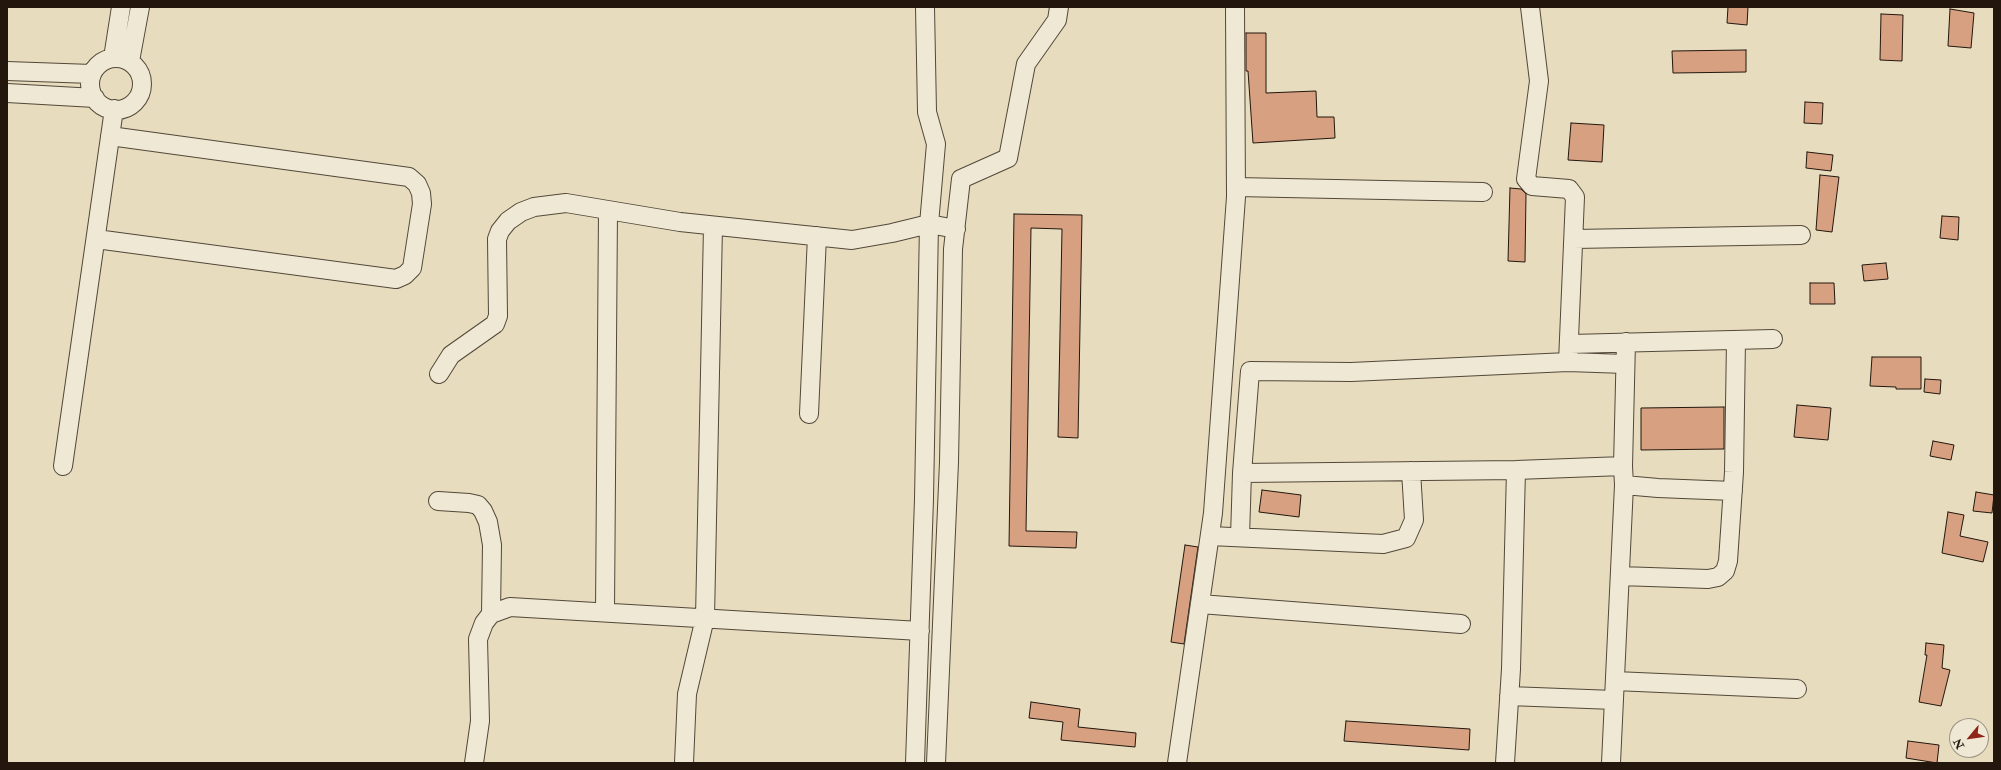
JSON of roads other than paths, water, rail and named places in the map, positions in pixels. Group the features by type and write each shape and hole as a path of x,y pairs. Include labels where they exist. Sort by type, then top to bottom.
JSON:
{"street":[{"path":"121,7 121,59"},
{"path":"121,59 140,7"},
{"path":"915,763 924,499 929,224 936,144 927,112 925,7"},
{"path":"936,763 949,462 953,249 961,179 1008,158 1026,64 1057,20 1059,7"},
{"path":"1177,763 1213,512 1236,187 1235,7"},
{"path":"1530,7 1539,81 1526,179 1532,186 1565,187 1572,192 1575,197 1570,344 1568,362"},
{"path":"121,59 138,69 142,80 141,92 135,102 126,108 114,109 103,106 95,98 91,86 92,74 101,63 121,59"},
{"path":"7,71 92,74"},
{"path":"7,93 95,98"},
{"path":"63,466 114,109"},
{"path":"96,239 396,279 405,275 412,268 422,204 421,193 417,184 409,178 110,136"},
{"path":"1236,187 1483,192"},
{"path":"439,374 451,355 495,324 498,316 497,239 500,231 508,221 521,212 534,207 566,203 680,222 852,240 892,233 929,224 956,229"},
{"path":"605,612 608,210"},
{"path":"684,763 687,694 705,618 712,226"},
{"path":"1574,239 1801,235"},
{"path":"809,414 817,236"},
{"path":"1570,344 1773,339"},
{"path":"1620,576 1708,579 1718,577 1725,571 1728,561 1733,491 1736,340"},
{"path":"1611,763 1624,485 1623,466 1626,342"},
{"path":"1240,537 1242,473 1250,372 1351,372 1568,362 1625,364"},
{"path":"1242,473 1516,470 1623,466"},
{"path":"1210,536 1383,544 1406,538 1414,520 1411,470"},
{"path":"1505,763 1509,696 1516,470"},
{"path":"1624,485 1733,491"},
{"path":"438,501 478,505 483,511 488,522 492,545 491,614"},
{"path":"1200,604 1462,624"},
{"path":"474,763 480,721 478,639 484,623 491,614 510,607 920,631"},
{"path":"1615,681 1797,689"},
{"path":"1509,696 1614,700"}]}
